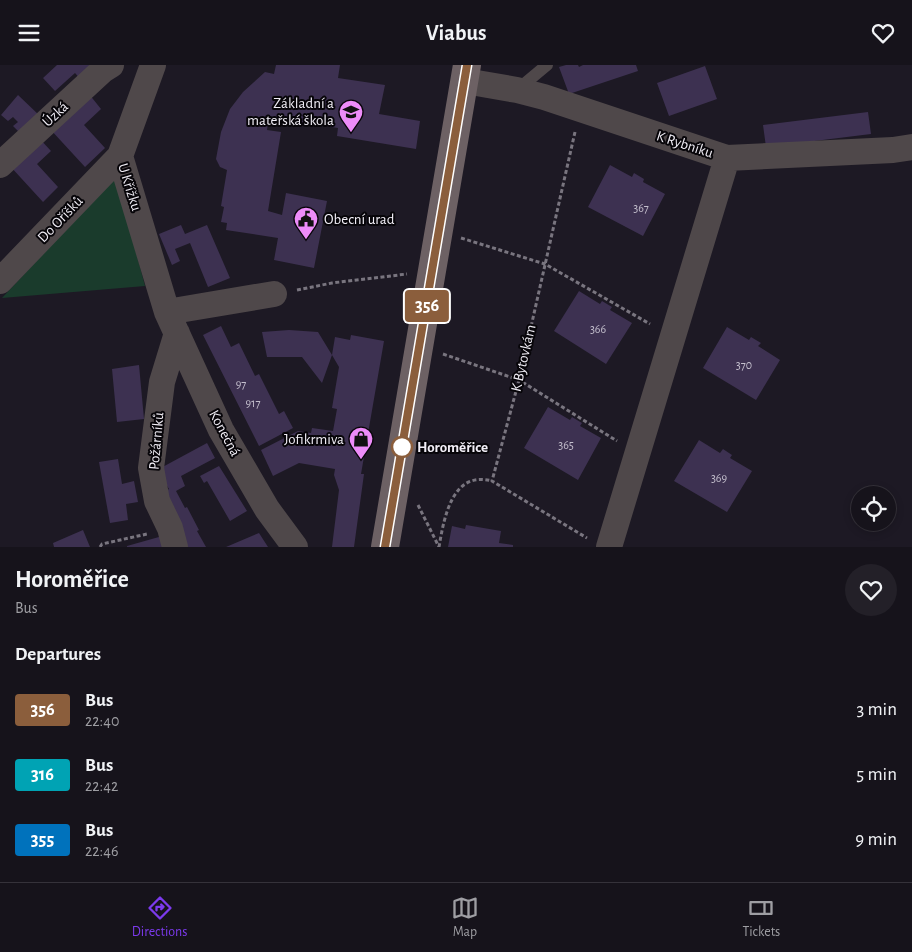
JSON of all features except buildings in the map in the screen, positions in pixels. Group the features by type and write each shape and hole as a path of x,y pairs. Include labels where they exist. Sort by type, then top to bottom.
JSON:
{"main road":[{"path":"385,547 466,73"}],"street":[{"name":"Úzká","path":"0,165 103,70 111,65"},
{"name":"U Křížku","path":"153,65 120,157 172,322"},
{"name":"K Rybníku","path":"466,73 727,158 893,150 912,147"},
{"name":"Do Oříšků","path":"0,281 120,157"},
{"path":"602,544 638,454 727,158"},
{"path":"172,322 274,295"},
{"name":"Požárníků","path":"172,322 151,468 157,501 172,538"},
{"name":"Konečná","path":"172,322 221,430 267,509 295,547"}],"lane":[{"path":"517,90 547,65"}],"path":[{"name":"K Bytovkám","path":"492,481 519,380 580,110"},
{"path":"458,237 545,265 673,337"},
{"path":"274,295 332,283 433,272"},
{"path":"440,353 519,380 638,454"},
{"path":"439,547 443,524 451,498 466,483 483,479 492,481 602,544"},
{"path":"416,501 439,547"},
{"path":"100,547 102,545 172,538"}],"green space":[{"path":"116,176 145,286 2,298"}],"bus line":[{"name":"356","path":"385,547 467,65"}],"place":[{"name":"Základní a mateřská škola","path":"351,133"},
{"name":"Obecní urad","path":"306,240"},
{"name":"Horoměřice","path":"402,447"},
{"name":"Jofikrmiva","path":"361,460"}]}
